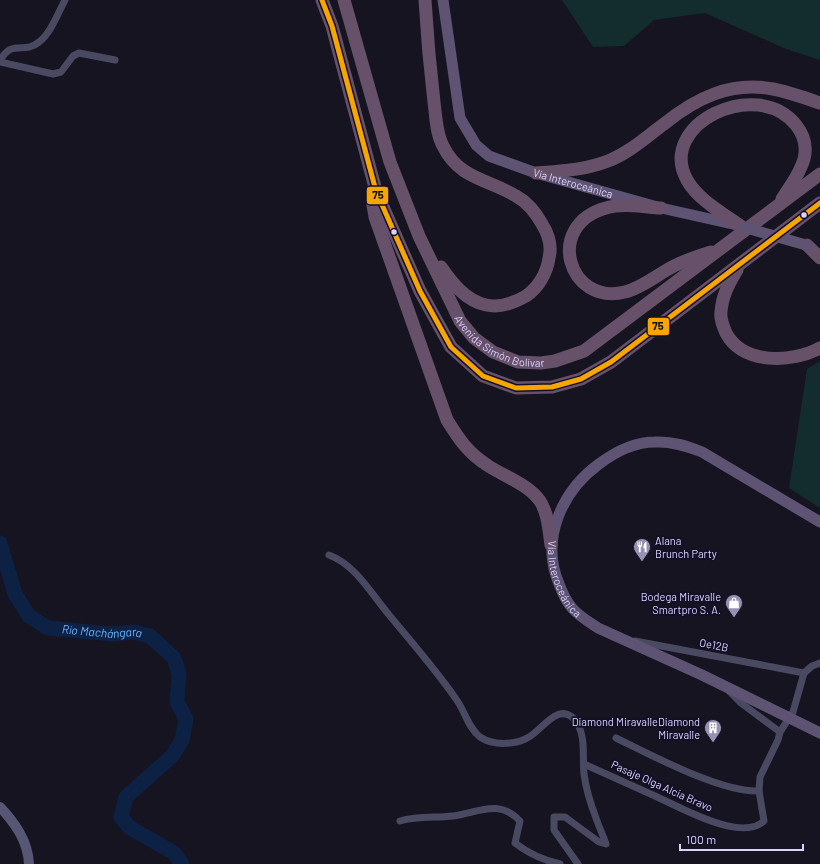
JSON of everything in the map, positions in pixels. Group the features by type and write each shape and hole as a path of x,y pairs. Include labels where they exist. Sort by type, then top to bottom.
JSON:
{"highway":[{"path":"322,0 332,26 376,191 420,291 451,347 483,376 516,388 552,387 581,379 611,362 820,203"},
{"name":"Avenida Simón Bolívar","path":"344,0 390,162 419,236 460,321 474,338 493,352 518,362 541,363 555,361 584,351 820,174"},
{"path":"419,236 457,288 468,298 480,304 492,306 504,305 528,295 543,278 551,252 550,239 529,206 512,193 473,177 461,169 452,161 443,146 437,129 424,0"},
{"path":"536,173 590,167 609,161 631,150 689,105 720,91 737,87 757,86 774,89 820,103"},
{"path":"743,227 697,193 682,170 681,158 684,147 690,135 708,116 731,106 756,103 777,110 795,124 801,132 805,144 804,158 799,172 777,207"},
{"path":"376,191 373,205 375,217 446,420 463,446 486,465 531,492 540,501 545,512 551,545"},
{"path":"660,208 619,206 606,208 588,216 574,232 570,242 569,260 578,277 598,290 607,293 625,292 691,257 720,249"},
{"path":"806,245 820,258"},
{"path":"741,264 726,288 721,314 723,326 728,336 736,346 745,352 769,358 796,357 808,354 820,348"}],"main road":[{"name":"Vía Interoceánica","path":"444,0 460,118 466,131 476,145 489,156 536,173 660,208 743,227 820,249"},
{"name":"Vía Interoceánica","path":"820,522 702,452 687,446 655,442 639,444 618,452 596,466 582,478 563,504 554,530 551,545 554,573 571,607 598,628 721,684 820,733"}],"street":[{"path":"66,0 46,34 38,44 27,48 9,49 5,52 0,61 58,74 73,56 79,53 115,60"},
{"path":"329,555 340,559 347,565 435,670 465,711 468,722 477,734 485,741 499,744 513,742 529,737 556,715 565,714 572,718 580,726 582,735 584,774 588,793 606,844 599,842 565,817 554,817 554,830 578,864"},
{"name":"Oe12B","path":"620,638 804,673"},
{"path":"790,719 804,673 812,666 820,663"},
{"path":"721,684 741,703 780,732"},
{"name":"Pasaje Olga Alcia Bravo","path":"584,764 691,814 742,828 754,827 764,821 759,791 760,777 778,740 780,732 790,719"},
{"path":"616,738 685,770 727,786 751,792 759,791"},
{"path":"0,807 20,832 26,846 29,864"},
{"path":"400,822 411,818 454,816 485,808 500,809 514,814 520,821 515,843 524,851 542,859 560,864"}],"green space":[{"path":"562,0 820,0 820,60 786,49 705,13 654,20 624,46 593,47"},
{"path":"820,361 820,508 789,488 807,369"}],"waterway":[{"name":"Río Machángara","path":"0,543 15,594 29,616 48,628 112,634 134,632 150,636 174,658 179,674 177,702 186,719 182,740 173,755 126,797 121,817 129,827 174,853 182,864"}],"transit line":[{"name":"75","path":"322,0 332,26 376,191 420,291 451,347 483,376 516,388 552,387 581,379 611,362 820,203"}],"place":[{"name":"Alana Brunch Party","path":"642,562"},
{"name":"Bodega Miravalle Smartpro S. A.","path":"734,618"},
{"name":"Diamond MiravalleDiamond Miravalle","path":"713,743"}]}
